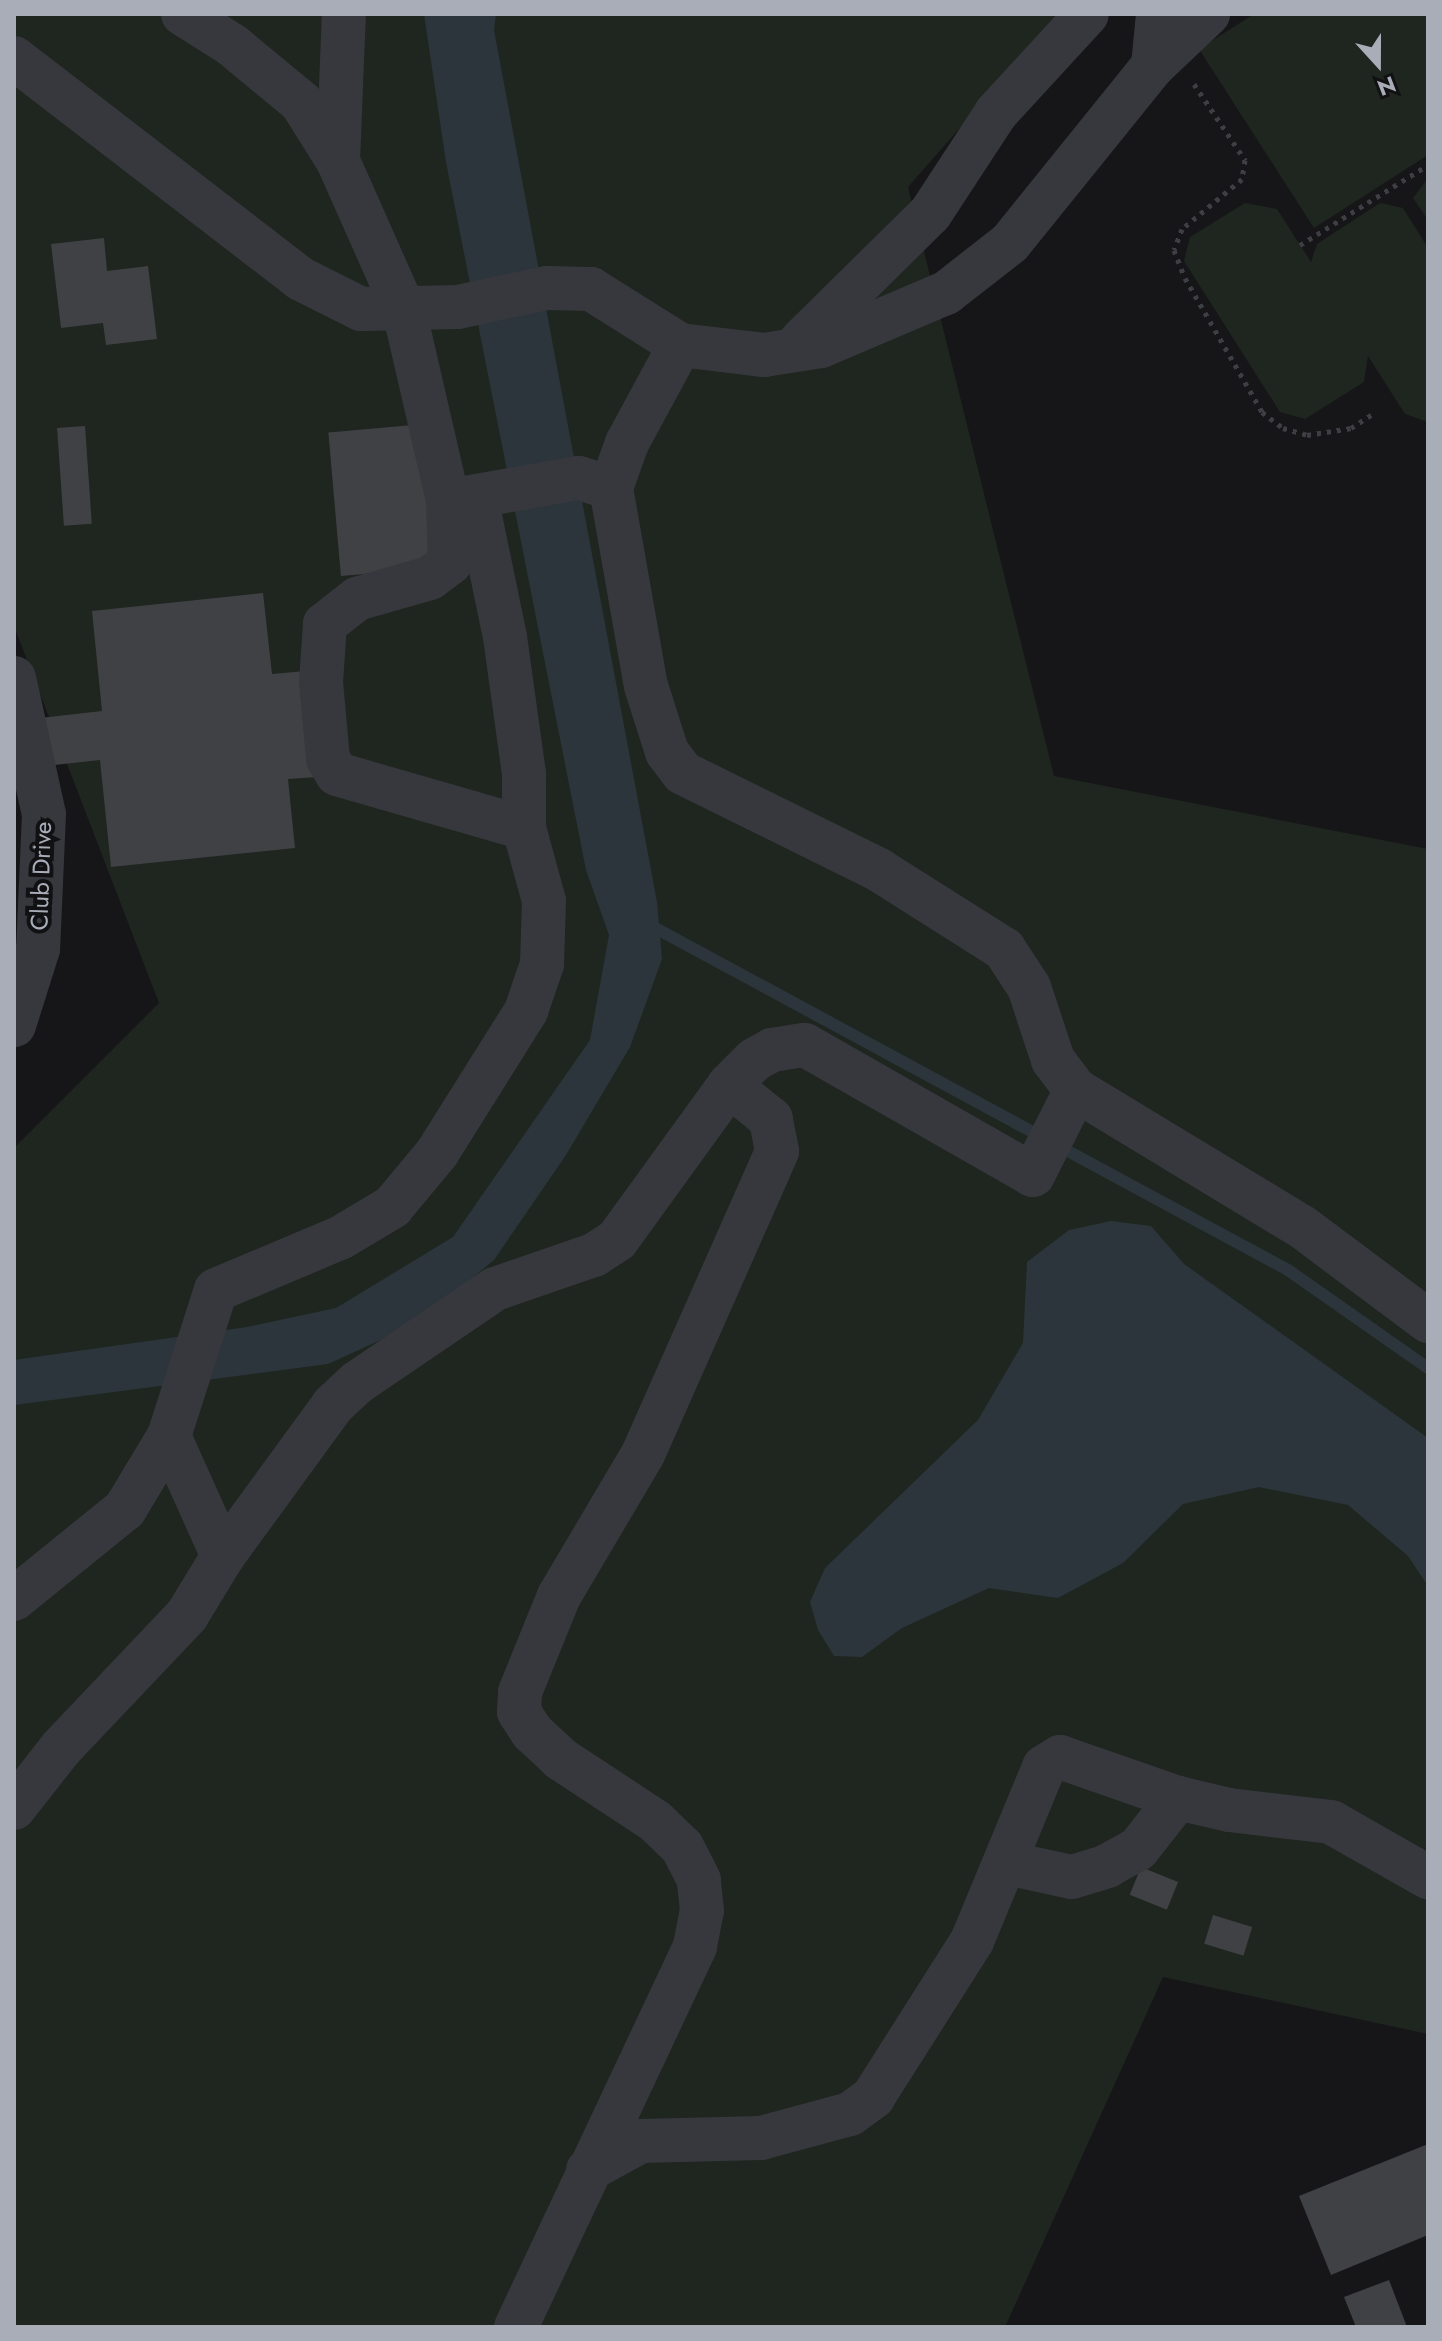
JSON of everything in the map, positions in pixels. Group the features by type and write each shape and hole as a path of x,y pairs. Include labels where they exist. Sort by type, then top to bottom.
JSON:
{"street":[{"path":"14,1599 125,1509 172,1423 205,1312 216,1290 230,1280 340,1238 392,1207 437,1153 526,1011 542,964 544,901 524,828 524,774 505,637 472,497 404,310 338,161 301,102 232,45 183,14"},
{"path":"338,161 345,70 344,14"},
{"path":"790,351 839,309 930,214 996,113 1087,14"},
{"path":"14,58 301,279 361,309 458,307 547,288 591,289 680,345 719,353 790,351 821,346 946,293 1010,243 1161,43 1208,14"},
{"path":"301,102 345,70"},
{"path":"472,497 595,483 627,443 680,345"},
{"path":"14,1808 61,1748 187,1615 223,1556 333,1405 358,1382 495,1289 594,1255 617,1240 729,1085 772,1050 805,1045 1033,1175 1061,1121 1053,1060 1029,987 1004,949 879,870 683,773 667,752 646,686 595,483"},
{"path":"472,497 450,563 430,578 357,599 325,624 321,682 328,759 337,774 524,828"},
{"name":"Club Drive","path":"14,678 44,814 38,949 14,1025"},
{"path":"516,2327 695,1946 702,1911 699,1880 682,1847 655,1821 561,1759 532,1732 519,1712 520,1692 559,1596 643,1454 777,1151 771,1119 729,1085"},
{"path":"1061,1121 1301,1226 1428,1321"},
{"path":"172,1423 223,1556"},
{"path":"588,2170 641,2141 761,2138 850,2114 873,2097 972,1941 1049,1761 1074,1758 1178,1798 1229,1810 1331,1822 1428,1877"},
{"path":"1007,1863 1072,1877 1107,1866 1138,1849 1178,1798"}],"path":[{"path":"1161,43 1245,160 1242,179 1182,229 1174,250 1185,278 1262,412 1283,428 1307,435 1351,428 1371,415"},
{"path":"1300,245 1428,165"}],"shaded area":[{"path":"14,14 1060,14 908,187 1054,776 1428,849 1428,2034 1163,1977 1005,2327 14,2327 14,1148 159,1003 14,626"},
{"path":"424,14 496,14 494,30 657,902 662,959 630,1047 566,1155 494,1260 418,1323 328,1364 14,1405 14,1360 247,1327 336,1308 453,1237 590,1040 609,935 586,870 446,162"},
{"path":"1254,14 1428,14 1428,155 1314,228 1199,49"},
{"path":"1428,178 1428,220 1413,198"},
{"path":"1245,203 1277,209 1311,262 1317,244 1380,203 1403,208 1428,248 1428,422 1405,414 1368,356 1364,382 1305,419 1280,412 1184,261 1190,237"},
{"path":"1111,1221 1151,1226 1184,1264 1428,1438 1428,1586 1408,1556 1348,1505 1259,1487 1183,1504 1123,1563 1058,1598 989,1588 902,1628 862,1657 834,1656 818,1630 810,1602 825,1568 978,1420 1023,1343 1027,1262 1069,1230"}],"building":[{"path":"104,238 107,271 148,266 157,339 106,345 103,323 61,328 51,244"},
{"path":"425,424 438,567 341,576 328,432"},
{"path":"85,426 92,524 64,526 57,428"},
{"path":"263,593 272,674 306,671 317,777 288,779 295,848 111,867 100,760 36,767 31,719 102,711 92,611"},
{"path":"1141,1867 1178,1882 1167,1910 1130,1895"},
{"path":"1213,1915 1252,1927 1243,1956 1204,1944"},
{"path":"1428,2144 1428,2235 1331,2275 1299,2196"},
{"path":"1389,2280 1407,2327 1356,2327 1344,2297"}],"waterway":[{"path":"646,923 1288,1270 1428,1368"}]}
